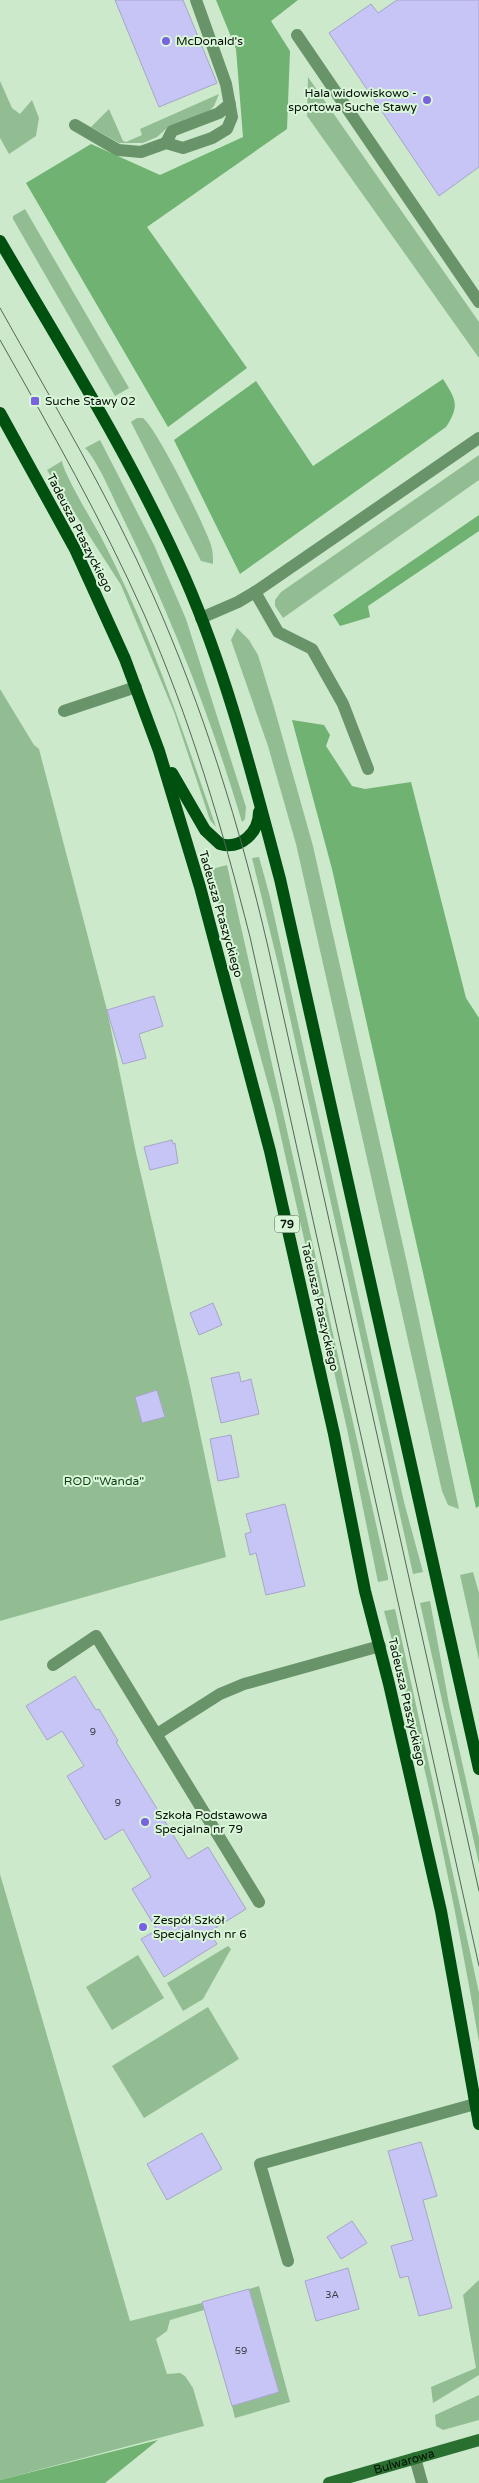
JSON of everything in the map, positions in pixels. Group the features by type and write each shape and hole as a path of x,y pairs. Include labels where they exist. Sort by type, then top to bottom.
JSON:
{"main road":[{"path":"0,240 125,457 170,546 201,618 234,716 258,796 280,880 347,1171 479,1769"},
{"name":"Tadeusza Ptaszyckiego","path":"0,413 74,549 136,686 159,751 200,888 260,1107 334,1434 365,1591 380,1646 440,1911 479,2124"},
{"path":"159,751 205,830 220,844 235,845 252,834 258,823 258,796"}],"street":[{"name":"Bulwarowa","path":"329,2483 479,2440"}],"lane":[{"path":"76,124 118,150 141,152 166,143 183,148 212,138 227,129 232,117 226,84 196,0"},
{"path":"297,35 479,302"},
{"path":"166,143 172,131 219,113 230,104"},
{"path":"201,618 238,602 255,592 479,438"},
{"path":"255,592 278,632 312,648 343,704 368,769"},
{"path":"64,711 136,686"},
{"path":"53,1665 96,1636 259,1902"},
{"path":"157,1734 220,1694 244,1684 380,1646"},
{"path":"288,2261 260,2164 475,2104"},
{"path":"415,2458 422,2483"}],"green space":[{"path":"216,0 298,0 271,21 290,51 287,129 147,227 247,368 168,427 26,183 91,144 160,175 243,137 236,49"},
{"path":"308,77 479,322 479,358 307,116"},
{"path":"0,81 12,108 20,114 32,100 39,118 36,136 9,154 0,138"},
{"path":"219,94 214,106 208,112 167,128 157,137 143,143 119,143 91,127 109,109 123,141 126,142 142,135 140,129"},
{"path":"25,209 129,388 115,396 13,219 13,216"},
{"path":"443,379 455,403 455,408 446,427 240,574 174,440 256,381 313,466"},
{"path":"137,418 143,418 150,426 180,478 211,545 213,564 201,561 131,422"},
{"path":"100,440 154,545 186,619 246,807 245,819 242,822 217,744 174,630 106,481 85,448"},
{"path":"479,455 479,480 283,618 275,606 275,600 281,592"},
{"path":"62,461 72,486 100,535 134,606 164,679 216,827 210,820 174,712 121,585 47,470"},
{"path":"479,515 479,531 368,606 370,617 340,626 333,615"},
{"path":"237,628 249,640 258,655 313,846 407,1263 459,1509 448,1505 442,1491 296,844 268,746 231,640"},
{"name":"ROD \"Wanda\"","path":"0,689 34,745 39,749 107,1010 136,1153 190,1386 226,1557 0,1621"},
{"path":"292,720 324,725 330,735 326,746 352,786 365,789 411,782 466,998 479,1018 479,1506 476,1508 332,869"},
{"path":"259,857 270,897 404,1502 423,1572 413,1574 279,968 252,858"},
{"path":"227,865 388,1580 378,1582 347,1429 274,1106 210,872 212,869"},
{"path":"473,1572 479,1593 479,1660 460,1575"},
{"path":"430,1601 449,1704 479,1838 479,1864 420,1603"},
{"path":"395,1609 479,1993 479,2042 437,1825 399,1664 384,1611"},
{"path":"0,1874 130,2321 202,2303 204,2310 170,2320 167,2331 156,2339 167,2374 180,2373 185,2376 193,2388 204,2426 0,2480"},
{"path":"228,1946 231,1949 203,1999 183,2011 167,1983"},
{"path":"138,1955 164,1998 112,2030 86,1987"},
{"path":"208,2007 239,2059 144,2118 112,2066"},
{"path":"479,2280 479,2375 433,2403 431,2387 476,2368 463,2295"},
{"path":"259,2286 290,2402 235,2418 232,2406 279,2392 249,2289"},
{"path":"479,2395 479,2420 443,2430 436,2426 435,2415"},
{"path":"158,2440 105,2483 0,2483 0,2480"}],"building":[{"name":"McDonald's","path":"115,0 183,0 217,83 159,107"},
{"name":"Hala widowiskowo - sportowa Suche Stawy","path":"397,0 479,0 479,167 439,196 329,33 371,4 378,13"},
{"path":"154,996 163,1026 139,1034 146,1058 123,1064 107,1010"},
{"path":"172,1140 173,1144 175,1143 178,1163 150,1170 144,1147"},
{"path":"213,1303 222,1325 199,1335 190,1313"},
{"path":"239,1372 241,1382 251,1379 259,1414 221,1423 211,1378"},
{"path":"157,1390 165,1417 142,1423 135,1397"},
{"path":"231,1435 239,1477 218,1481 210,1439"},
{"path":"285,1504 305,1586 266,1595 256,1553 250,1555 245,1534 251,1532 246,1514"},
{"path":"75,1676 96,1710 99,1709 118,1741 116,1742 188,1859 208,1847 246,1909 209,1932 217,1944 164,1977 141,1939 157,1930 132,1889 151,1877 123,1829 105,1840 67,1776 84,1766 62,1731 47,1740 26,1706"},
{"path":"202,2133 222,2169 167,2200 147,2164"},
{"path":"421,2142 437,2196 423,2200 452,2308 419,2316 408,2276 400,2278 391,2246 413,2240 388,2151"},
{"path":"352,2221 367,2243 341,2259 327,2237"},
{"path":"348,2268 359,2309 316,2321 305,2281"},
{"path":"249,2289 279,2392 232,2406 202,2302"}],"tram line":[{"path":"0,308 60,414 136,558 188,681 219,768 245,857 268,947 479,1891"},
{"path":"0,340 57,441 128,579 161,653 204,773 250,937 479,1966"}],"place":[{"name":"McDonald's","path":"166,41"},
{"name":"Hala widowiskowo - sportowa Suche Stawy","path":"427,100"},
{"name":"Suche Stawy 02","path":"35,401"},
{"name":"Szkoła Podstawowa Specjalna nr 79","path":"145,1822"},
{"name":"Zespół Szkół Specjalnych nr 6","path":"143,1927"}]}
